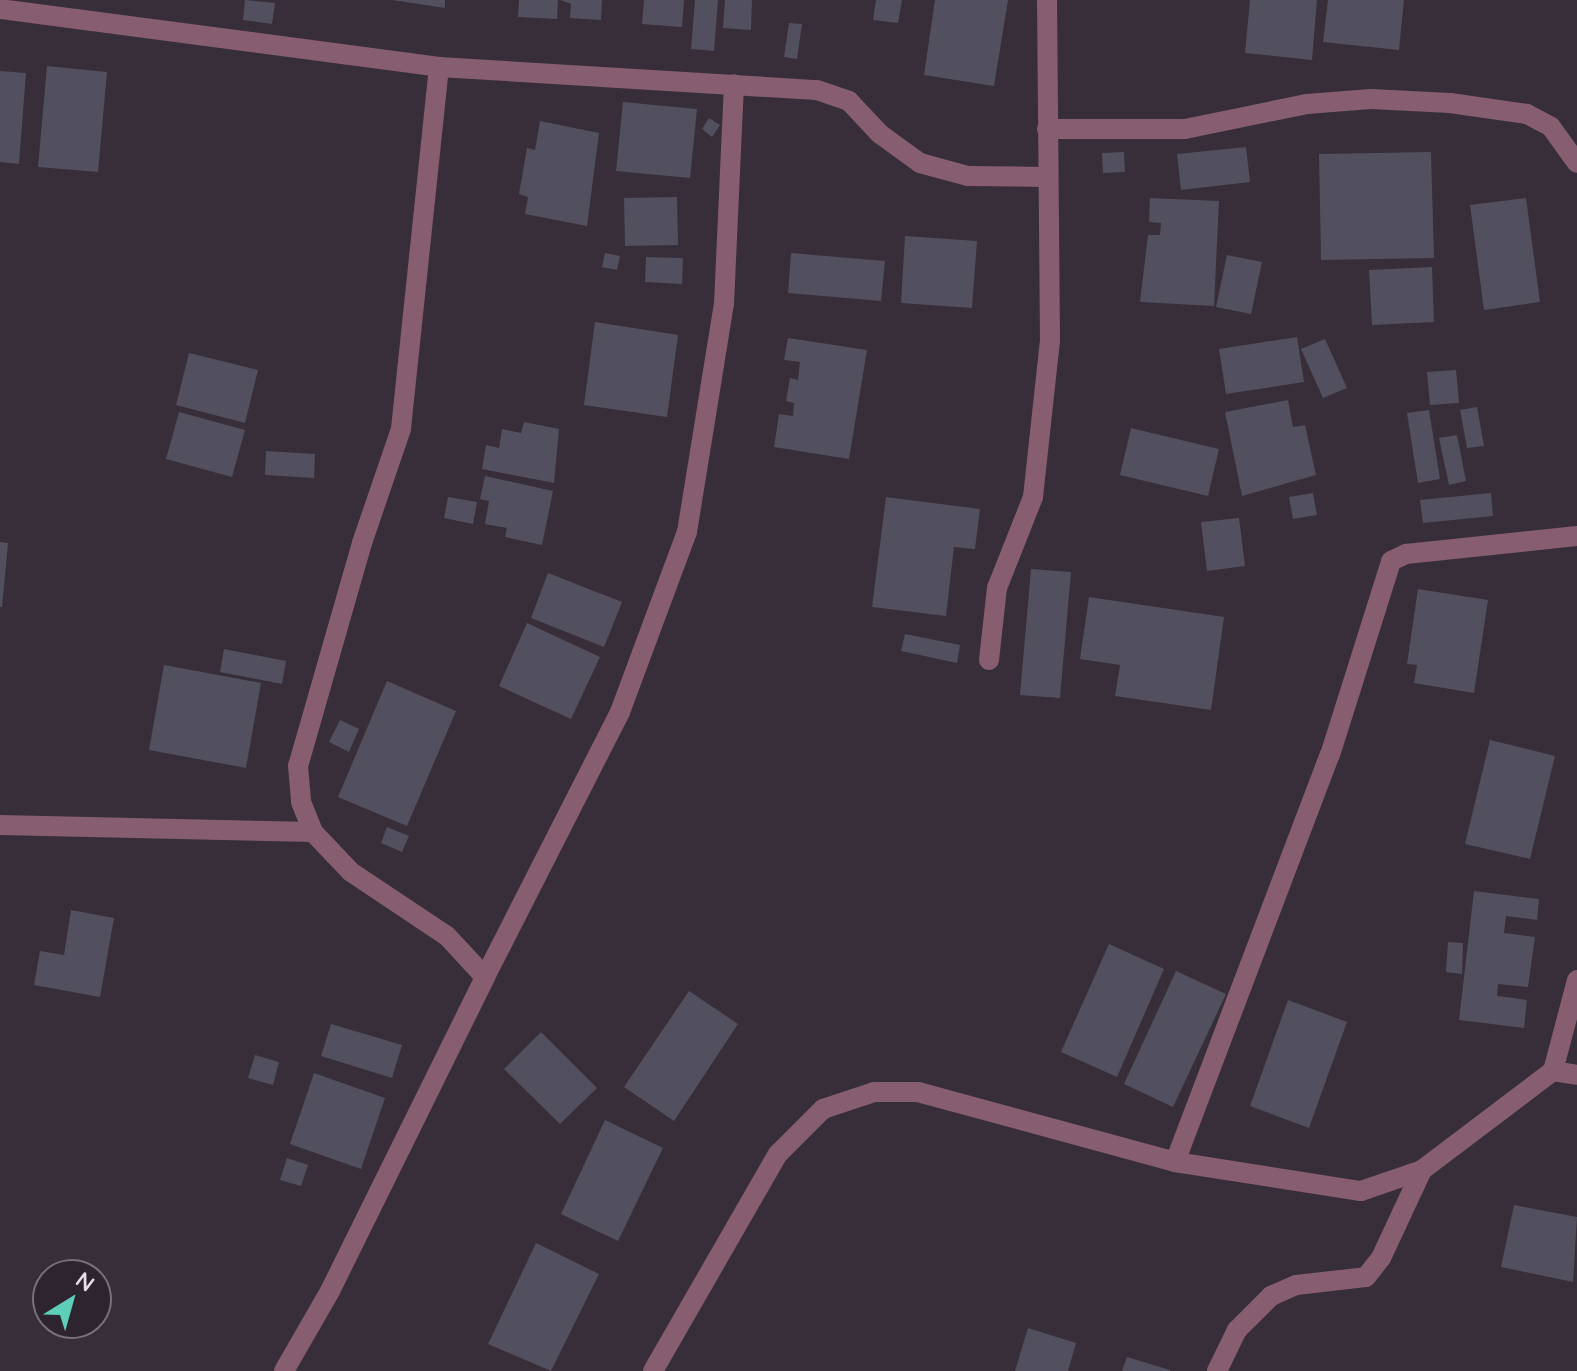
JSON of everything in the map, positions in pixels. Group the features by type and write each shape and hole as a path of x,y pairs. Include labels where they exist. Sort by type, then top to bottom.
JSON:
{"street":[{"path":"989,660 997,588 1033,497 1050,341 1046,177 1051,73 1047,0"},
{"path":"0,9 439,67 817,90 849,101 880,134 920,163 968,176 1046,177"},
{"path":"439,67 401,429 362,543 298,766 301,802 313,832 351,872 447,936 485,977"},
{"path":"284,1371 330,1291 620,712 687,532 724,304 734,84"},
{"path":"1047,129 1196,128 1307,104 1371,99 1450,103 1527,114 1551,127 1577,163"},
{"path":"1175,1162 1330,755 1391,561 1406,554 1577,536"},
{"path":"0,825 313,832"},
{"path":"653,1371 778,1154 813,1118 835,1104 874,1092 918,1092 1175,1162 1361,1191 1422,1170 1553,1071 1577,980"},
{"path":"1553,1071 1577,1075"},
{"path":"1217,1371 1237,1330 1271,1296 1296,1285 1366,1277 1381,1258 1422,1170"}],"building":[{"path":"245,0 275,3 272,24 243,20"},
{"path":"392,0 445,0 445,8"},
{"path":"519,0 558,0 557,19 518,17"},
{"path":"560,0 602,0 601,20 570,18 571,4"},
{"path":"644,0 684,0 682,27 642,24"},
{"path":"695,0 718,0 714,51 691,49"},
{"path":"725,0 752,0 751,30 723,28"},
{"path":"876,0 902,0 898,23 873,20"},
{"path":"935,0 1008,0 994,86 924,75"},
{"path":"1250,0 1317,0 1312,60 1245,53"},
{"path":"1328,0 1404,0 1399,50 1323,42"},
{"path":"789,23 802,24 797,59 784,57"},
{"path":"47,66 107,72 98,172 38,167"},
{"path":"0,71 26,73 19,164 0,162"},
{"path":"623,102 697,109 690,178 616,171"},
{"path":"709,118 720,125 712,137 702,129"},
{"path":"540,121 599,133 587,226 525,214 528,197 519,194 527,148 535,150"},
{"path":"1246,147 1250,182 1181,190 1177,154"},
{"path":"1124,152 1125,172 1103,173 1102,153"},
{"path":"1431,152 1434,258 1321,260 1319,154"},
{"path":"677,197 678,245 625,246 624,198"},
{"path":"1150,198 1219,201 1214,306 1140,302 1148,235 1160,235 1161,223 1149,222"},
{"path":"1526,198 1540,302 1484,310 1470,205"},
{"path":"905,236 977,241 972,308 901,303"},
{"path":"605,253 620,256 617,270 602,267"},
{"path":"791,253 885,261 881,301 788,293"},
{"path":"1227,255 1262,262 1251,314 1216,307"},
{"path":"646,257 683,258 682,284 645,282"},
{"path":"1432,267 1434,322 1372,325 1369,270"},
{"path":"595,322 678,335 667,417 584,405"},
{"path":"1297,337 1304,382 1226,394 1219,349"},
{"path":"788,338 867,350 849,459 774,447 779,414 793,416 794,403 786,401 790,378 798,380 800,362 784,360"},
{"path":"1325,339 1347,388 1323,398 1301,349"},
{"path":"189,353 258,370 245,423 176,405"},
{"path":"1456,370 1459,403 1430,405 1427,372"},
{"path":"1288,400 1293,427 1305,425 1316,475 1242,496 1225,412"},
{"path":"1477,407 1484,446 1467,448 1460,410"},
{"path":"1429,410 1440,479 1418,483 1407,413"},
{"path":"179,412 245,430 232,477 166,459"},
{"path":"524,422 559,429 554,483 482,469 486,445 499,448 502,429 521,433"},
{"path":"1131,428 1219,449 1208,496 1120,475"},
{"path":"1457,435 1466,481 1449,485 1439,438"},
{"path":"266,451 315,454 314,478 265,475"},
{"path":"485,476 553,491 542,545 505,537 507,528 485,524 489,501 480,499"},
{"path":"1313,493 1317,515 1293,519 1289,497"},
{"path":"1491,493 1493,516 1423,523 1420,500"},
{"path":"448,497 477,502 473,524 444,518"},
{"path":"886,497 980,509 975,549 954,547 946,616 872,607"},
{"path":"1239,518 1245,566 1207,571 1201,522"},
{"path":"0,542 8,543 2,607 0,607"},
{"path":"1031,569 1071,572 1060,698 1020,695"},
{"path":"548,573 622,602 604,647 531,618"},
{"path":"1418,589 1488,600 1474,693 1414,683 1417,665 1407,664"},
{"path":"1089,597 1224,617 1211,710 1115,696 1120,665 1080,659"},
{"path":"527,623 600,657 571,719 499,686"},
{"path":"905,634 960,645 957,663 901,651"},
{"path":"224,649 286,661 282,684 220,672"},
{"path":"164,665 261,683 246,768 149,750"},
{"path":"387,681 456,711 407,826 338,797"},
{"path":"340,720 359,729 349,752 329,742"},
{"path":"1490,740 1555,756 1530,859 1465,844"},
{"path":"387,827 409,836 402,852 381,843"},
{"path":"1474,891 1539,899 1537,920 1506,916 1504,933 1535,937 1528,987 1498,984 1497,996 1527,1000 1524,1028 1459,1020"},
{"path":"71,910 114,918 100,997 34,985 40,951 64,955"},
{"path":"1448,942 1463,943 1462,974 1446,972"},
{"path":"1109,944 1164,969 1117,1077 1061,1052"},
{"path":"1176,971 1226,994 1173,1107 1124,1084"},
{"path":"689,991 738,1024 674,1121 624,1087"},
{"path":"1288,1000 1347,1022 1309,1128 1250,1106"},
{"path":"331,1024 402,1045 392,1078 321,1056"},
{"path":"541,1032 597,1088 560,1124 504,1069"},
{"path":"255,1055 279,1062 273,1085 248,1078"},
{"path":"314,1073 385,1098 361,1169 290,1144"},
{"path":"605,1120 663,1148 618,1241 561,1214"},
{"path":"287,1158 308,1165 301,1186 280,1180"},
{"path":"1514,1205 1577,1217 1573,1282 1501,1267"},
{"path":"536,1243 599,1274 551,1371 488,1344"},
{"path":"1028,1328 1076,1343 1068,1371 1015,1371"},
{"path":"1127,1357 1170,1370 1170,1371 1122,1371"}]}
